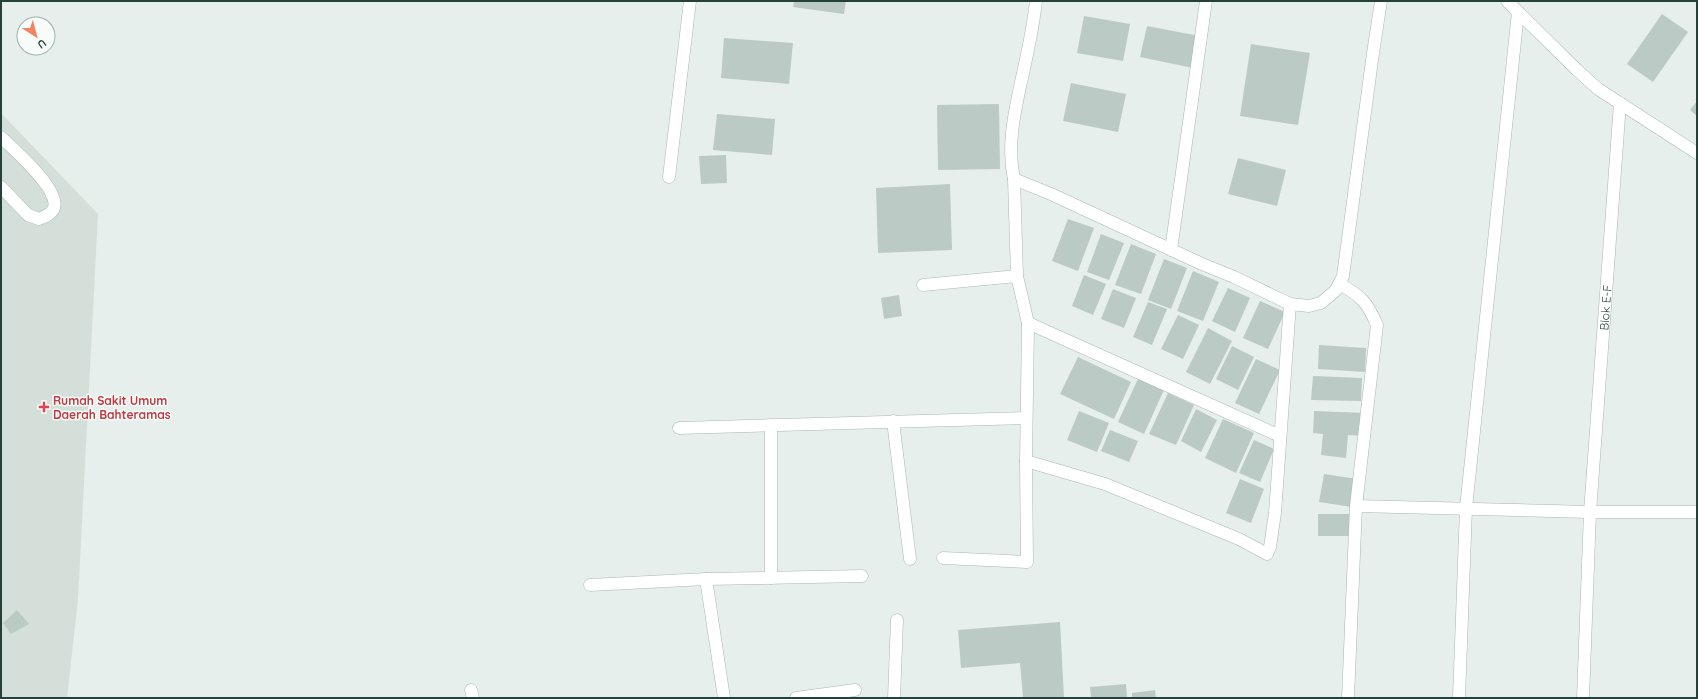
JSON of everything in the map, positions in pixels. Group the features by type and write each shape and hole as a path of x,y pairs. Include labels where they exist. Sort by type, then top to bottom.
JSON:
{"street":[{"path":"669,177 690,1"},
{"path":"943,558 1027,562 1026,418 1028,323 1017,276 1014,179 1011,164 1012,124 1022,81 1036,1"},
{"path":"1170,250 1206,1"},
{"path":"1014,179 1051,194 1170,250 1268,292 1290,304 1309,306 1322,302 1336,290 1343,276 1372,53 1381,1"},
{"path":"1507,1 1598,89 1697,153"},
{"path":"1459,698 1466,508 1518,12"},
{"name":"Blok E-F","path":"1583,698 1590,512 1620,103"},
{"path":"1,137 45,182 53,197 54,208 49,214 39,219 28,215 1,187"},
{"path":"923,285 1017,276"},
{"path":"1340,284 1356,294 1369,307 1377,326 1356,506 1348,698"},
{"path":"1026,461 1105,484 1239,539 1266,554 1270,547 1272,537 1290,304"},
{"path":"1028,323 1280,436"},
{"path":"679,428 771,424 1026,418"},
{"path":"893,421 910,559"},
{"path":"771,424 771,578"},
{"path":"1356,506 1590,512 1697,512"},
{"path":"590,585 706,579 862,576"},
{"path":"706,579 724,698"},
{"path":"894,698 897,620"},
{"path":"796,698 855,690"}],"shaded area":[{"name":"Rumah Sakit Umum Daerah Bahteramas","path":"1,113 98,214 78,599 67,698 1,698"}],"building":[{"path":"794,1 846,1 844,14 793,7"},
{"path":"1662,14 1688,32 1653,82 1627,64"},
{"path":"1084,16 1130,24 1123,61 1077,53"},
{"path":"1147,26 1199,36 1193,68 1140,57"},
{"path":"724,38 793,43 789,84 721,78"},
{"path":"1251,44 1310,53 1298,125 1240,116"},
{"path":"1071,83 1126,94 1118,132 1063,121"},
{"path":"1697,101 1697,116 1690,110"},
{"path":"999,104 1000,169 938,170 937,105"},
{"path":"717,114 775,119 772,155 713,150"},
{"path":"726,155 727,183 701,184 699,156"},
{"path":"1238,158 1286,170 1277,206 1228,194"},
{"path":"950,184 952,250 878,253 876,188"},
{"path":"1068,219 1094,228 1078,271 1052,261"},
{"path":"1101,234 1124,243 1109,280 1087,272"},
{"path":"1131,244 1156,254 1141,294 1115,285"},
{"path":"1164,259 1187,268 1171,309 1148,300"},
{"path":"1193,271 1219,282 1203,321 1177,311"},
{"path":"1084,275 1106,284 1093,315 1072,306"},
{"path":"1228,288 1250,298 1235,332 1212,321"},
{"path":"1113,289 1136,298 1124,328 1101,319"},
{"path":"899,295 902,316 884,319 881,298"},
{"path":"1260,301 1285,312 1268,349 1243,338"},
{"path":"1148,302 1167,309 1152,345 1133,337"},
{"path":"1178,315 1199,325 1183,359 1161,349"},
{"path":"1208,328 1232,341 1210,384 1186,372"},
{"path":"1319,345 1366,348 1365,372 1318,369"},
{"path":"1232,346 1254,357 1238,390 1216,379"},
{"path":"1078,357 1131,382 1114,419 1060,394"},
{"path":"1256,359 1280,370 1259,414 1235,403"},
{"path":"1313,376 1362,378 1361,401 1311,400"},
{"path":"1138,379 1164,390 1144,434 1118,422"},
{"path":"1168,393 1194,405 1176,445 1149,434"},
{"path":"1196,409 1217,420 1201,452 1181,441"},
{"path":"1079,411 1109,423 1097,452 1067,440"},
{"path":"1314,411 1366,413 1365,436 1348,435 1346,458 1321,455 1323,434 1313,433"},
{"path":"1223,419 1254,433 1236,473 1205,458"},
{"path":"1110,430 1138,441 1129,462 1101,451"},
{"path":"1254,440 1274,449 1260,482 1239,473"},
{"path":"1324,474 1364,480 1359,508 1319,502"},
{"path":"1240,479 1264,489 1251,523 1226,513"},
{"path":"1318,514 1350,514 1350,536 1318,536"},
{"path":"17,610 29,624 11,634 3,623"},
{"path":"1060,622 1064,698 1023,698 1020,663 961,668 958,630"},
{"path":"1126,684 1127,698 1091,698 1090,687"},
{"path":"1155,690 1156,698 1132,698 1132,693"}],"place":[{"name":"Rumah Sakit Umum Daerah Bahteramas","path":"44,407"}]}
